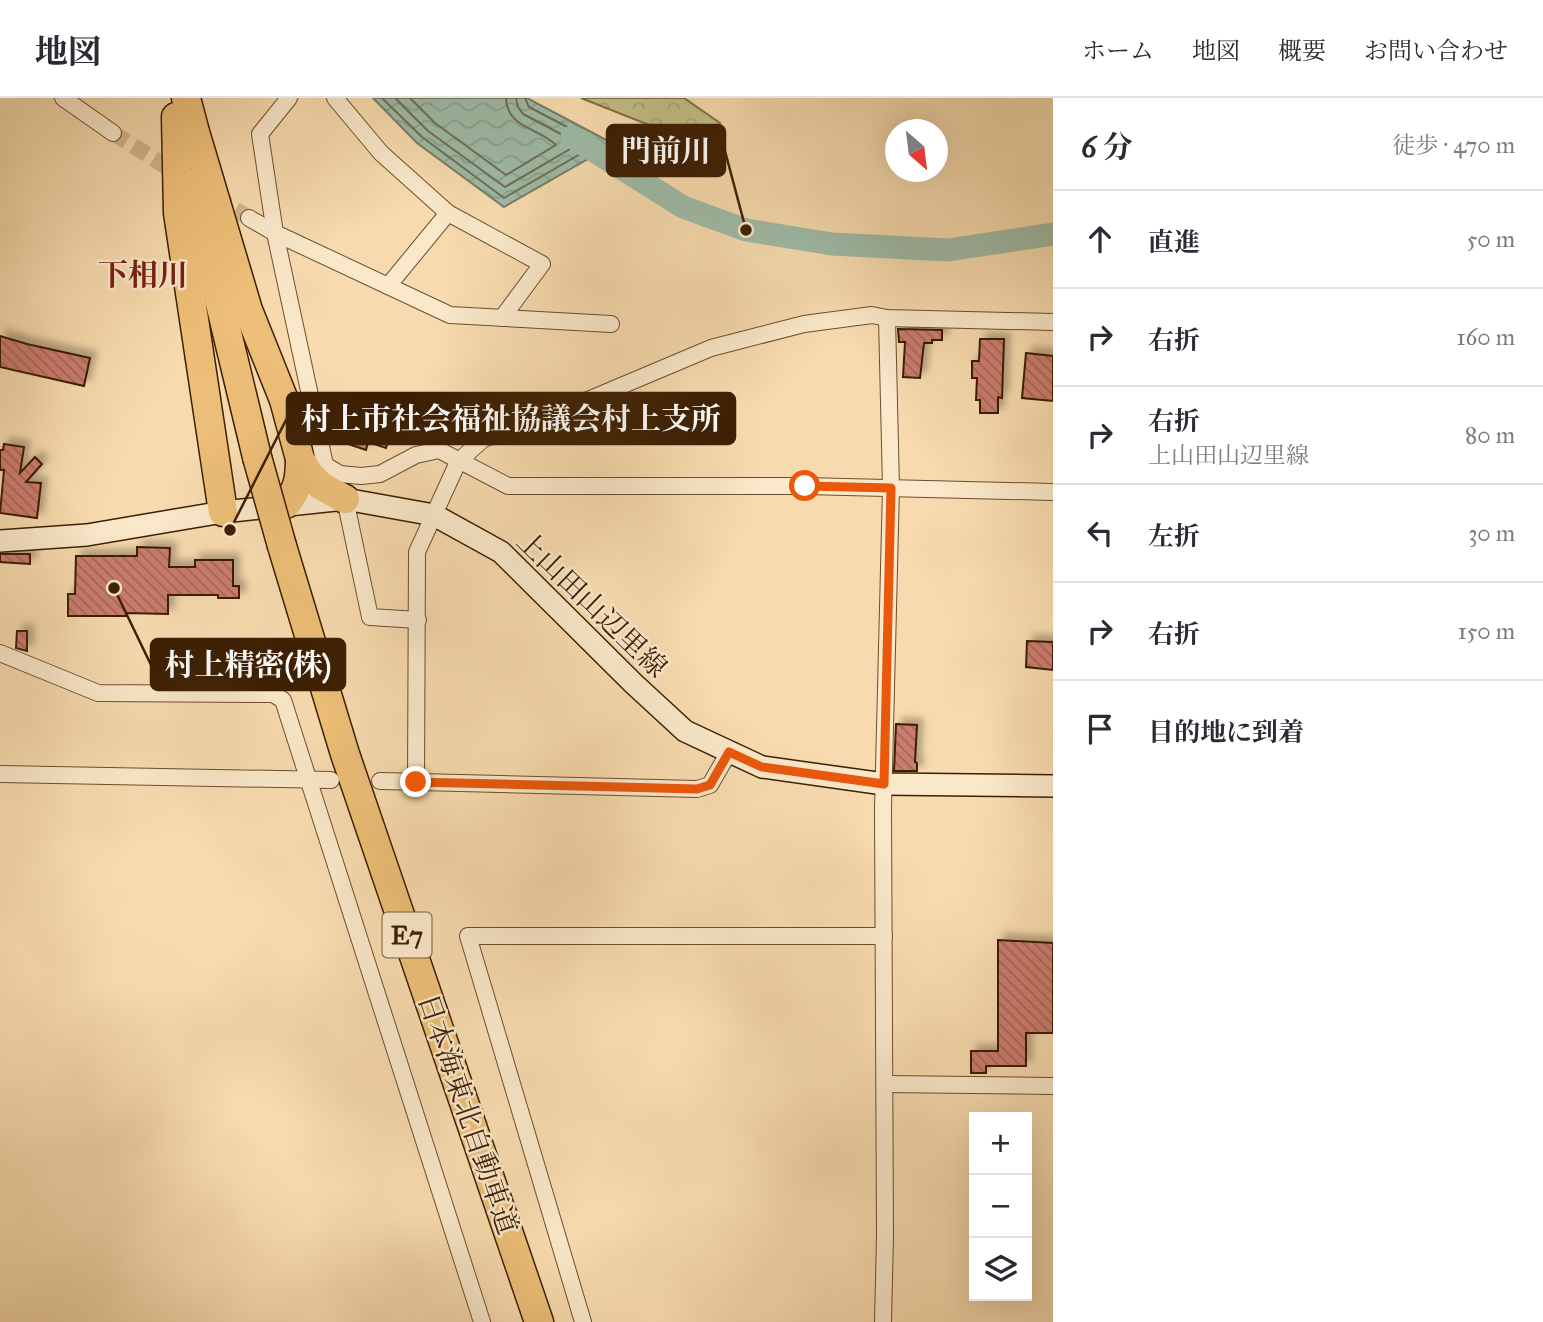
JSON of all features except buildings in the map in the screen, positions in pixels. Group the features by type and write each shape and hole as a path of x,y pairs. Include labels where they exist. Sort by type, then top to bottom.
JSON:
{"highway":[{"name":"日本海東北自動車道","path":"178,104 210,270 282,546 345,754 539,1322"},
{"path":"178,104 248,310 284,400 300,459 300,478 295,494 286,504"},
{"path":"178,104 178,213 223,512"},
{"path":"300,459 309,474 321,486 345,499"}],"main road":[{"name":"上山田山辺里線","path":"0,541 87,536 223,512 345,499 434,515 501,552 685,731 762,767 884,784 1053,786"}],"street":[{"path":"63,98 113,133"},
{"path":"289,98 260,134 275,233 325,465 340,474 380,474 416,455 439,450 508,486 891,488 1053,492"},
{"path":"335,98 381,153 448,213 542,264 502,318"},
{"path":"388,286 448,213"},
{"path":"249,218 275,233 450,315 611,324"},
{"path":"416,782 417,552 458,462 483,439 576,405 711,348 804,324 872,315 887,318 1053,322"},
{"path":"883,1322 884,784 891,488 887,318"},
{"path":"345,499 370,617 418,620"},
{"path":"0,653 97,693 273,694 282,700 482,1322"},
{"path":"380,781 697,789 710,785 729,752"},
{"path":"0,774 331,779"},
{"path":"583,1322 468,936 884,936"},
{"path":"885,1084 1053,1086"}],"green space":[{"path":"581,98 684,98 720,123 707,148"}],"water":[{"path":"373,98 527,98 614,144 504,207 417,143"}],"waterway":[{"path":"572,137 683,207 746,230 832,244 948,250 1053,234"}],"tunnel":[{"path":"113,133 181,176"},
{"path":"215,197 249,218"}],"place":[{"name":"門前川","path":"746,230"},
{"name":"村上市社会福祉協議会村上支所","path":"230,530"},
{"name":"村上精密(株)","path":"114,588"}],"district":[{"name":"下相川","path":"143,275"}],"route":[{"path":"416,782 697,789 710,785 729,752 762,767 884,784 891,488 805,486"}]}
